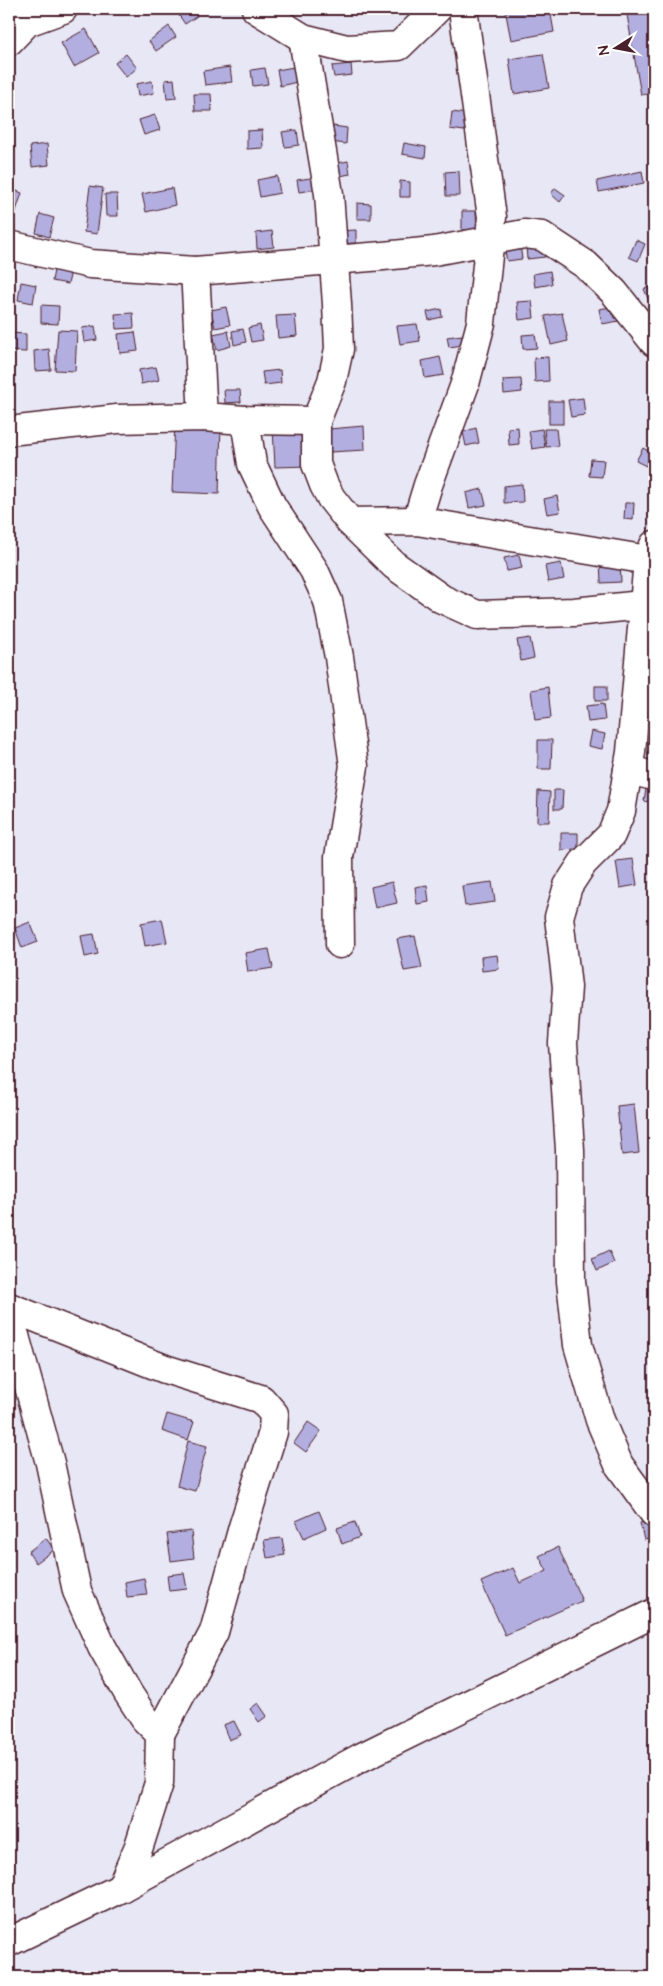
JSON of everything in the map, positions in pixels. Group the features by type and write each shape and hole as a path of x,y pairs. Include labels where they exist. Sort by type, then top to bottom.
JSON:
{"street":[{"path":"9,42 27,22 63,9"},
{"path":"256,9 303,38 347,49 399,46 437,9"},
{"path":"418,521 428,485 465,384 481,323 490,242 492,217 463,9"},
{"path":"303,38 329,194 339,349 332,380 316,421 316,464 324,485 350,522 394,565 442,599 477,615 529,615 648,603"},
{"path":"9,245 90,264 194,271 434,251 490,242 524,234 542,236 586,265 614,292 654,342"},
{"path":"194,271 200,393 203,417"},
{"path":"9,431 117,419 203,417 245,420 316,421"},
{"path":"245,420 252,464 272,506 314,570 328,602 339,657 354,766 339,857 340,944"},
{"path":"350,522 418,521 651,552 648,603 628,770 621,812 612,835 583,863 568,886 558,917 566,987 563,1043 570,1150 571,1281 578,1345 600,1420 619,1465 654,1513"},
{"path":"628,770 654,776"},
{"path":"9,1307 165,1370 261,1399 274,1414 273,1432 243,1527 214,1632 160,1734 159,1783 139,1846 122,1888"},
{"path":"9,1314 50,1464 77,1591 102,1646 128,1693 145,1719 160,1734"},
{"path":"9,1942 122,1888 360,1758 654,1613"}],"building":[{"path":"179,9 191,9 197,16 185,24 176,11"},
{"path":"505,9 550,9 554,32 511,40"},
{"path":"626,9 654,9 654,93 641,95"},
{"path":"169,26 176,37 156,51 149,41"},
{"path":"86,29 99,53 74,67 61,43"},
{"path":"126,54 137,68 126,77 115,63"},
{"path":"543,54 549,88 514,94 509,59"},
{"path":"351,64 352,75 334,77 332,66"},
{"path":"230,67 232,82 205,85 203,71"},
{"path":"294,67 297,82 280,86 277,70"},
{"path":"265,68 268,84 253,86 251,70"},
{"path":"174,79 176,98 167,99 165,80"},
{"path":"152,81 154,93 138,96 136,84"},
{"path":"194,94 211,94 212,111 195,111"},
{"path":"452,112 467,114 464,131 450,129"},
{"path":"155,115 160,130 144,135 139,120"},
{"path":"333,126 347,128 346,144 331,142"},
{"path":"262,130 263,148 247,149 247,131"},
{"path":"297,130 299,145 285,147 282,132"},
{"path":"404,143 426,147 425,158 402,154"},
{"path":"47,144 49,165 32,167 30,146"},
{"path":"348,161 350,174 335,177 333,164"},
{"path":"459,171 460,196 446,196 445,172"},
{"path":"642,171 644,183 599,192 597,181"},
{"path":"277,176 280,193 260,197 257,180"},
{"path":"317,177 319,189 299,192 297,180"},
{"path":"400,181 410,182 410,197 400,197"},
{"path":"90,186 103,188 97,234 84,232"},
{"path":"9,188 22,193 13,220 9,219"},
{"path":"172,188 175,205 146,212 142,194"},
{"path":"555,188 565,195 560,202 551,194"},
{"path":"105,194 117,194 118,216 106,216"},
{"path":"357,203 371,204 371,219 357,219"},
{"path":"462,211 476,211 477,230 462,230"},
{"path":"40,214 54,218 49,237 36,233"},
{"path":"356,230 356,243 338,244 337,231"},
{"path":"272,231 274,247 257,249 256,233"},
{"path":"636,240 645,244 638,261 629,257"},
{"path":"543,243 545,257 527,259 526,246"},
{"path":"520,244 522,259 507,261 504,247"},
{"path":"56,259 73,263 68,284 52,281"},
{"path":"550,271 552,284 535,287 533,274"},
{"path":"21,282 36,285 33,303 18,300"},
{"path":"654,285 654,298 649,301 644,289"},
{"path":"532,301 534,318 519,320 517,302"},
{"path":"41,305 59,306 58,324 41,323"},
{"path":"617,306 619,321 602,324 599,309"},
{"path":"226,307 230,325 215,328 211,310"},
{"path":"441,309 442,317 429,320 427,312"},
{"path":"133,313 134,328 116,329 115,314"},
{"path":"562,313 568,341 551,345 545,316"},
{"path":"295,315 297,336 278,338 276,316"},
{"path":"417,324 420,341 400,344 397,326"},
{"path":"260,325 263,340 251,342 248,328"},
{"path":"95,326 97,340 84,342 82,328"},
{"path":"243,329 246,342 234,345 232,331"},
{"path":"58,330 77,331 75,371 55,370"},
{"path":"228,331 231,346 217,350 213,334"},
{"path":"135,332 138,351 120,353 118,334"},
{"path":"9,333 26,334 26,352 9,351"},
{"path":"535,334 537,348 523,349 522,335"},
{"path":"462,335 463,345 449,347 447,337"},
{"path":"49,349 51,370 35,371 34,351"},
{"path":"440,357 444,375 425,378 422,361"},
{"path":"548,357 549,381 535,382 534,358"},
{"path":"156,367 159,380 141,384 139,370"},
{"path":"280,370 281,383 264,385 262,372"},
{"path":"521,379 522,392 504,394 503,380"},
{"path":"224,390 240,390 241,402 225,403"},
{"path":"583,398 585,415 571,417 568,400"},
{"path":"549,401 563,401 563,424 549,424"},
{"path":"175,422 221,424 219,494 172,492"},
{"path":"364,426 365,450 330,452 329,429"},
{"path":"307,427 309,466 275,467 273,428"},
{"path":"518,427 519,444 509,445 508,428"},
{"path":"476,428 479,443 466,446 463,432"},
{"path":"542,429 545,447 532,449 529,431"},
{"path":"544,429 556,429 558,446 546,447"},
{"path":"643,448 652,453 646,466 636,461"},
{"path":"591,459 604,460 602,477 589,476"},
{"path":"522,484 523,502 504,503 504,486"},
{"path":"482,489 486,505 469,508 466,493"},
{"path":"557,496 560,512 547,514 544,499"},
{"path":"625,503 634,503 633,520 624,519"},
{"path":"519,555 522,568 507,571 504,558"},
{"path":"600,560 620,560 621,582 601,583"},
{"path":"561,563 564,579 548,582 545,566"},
{"path":"530,638 534,658 521,661 517,640"},
{"path":"595,686 607,686 607,701 595,701"},
{"path":"548,687 551,718 535,720 531,690"},
{"path":"603,704 605,720 588,722 586,706"},
{"path":"591,731 605,734 602,749 588,746"},
{"path":"538,740 552,740 551,769 538,769"},
{"path":"647,783 654,784 654,803 644,801"},
{"path":"554,790 563,790 562,809 554,809"},
{"path":"538,791 550,792 549,822 537,822"},
{"path":"561,833 578,833 578,849 561,850"},
{"path":"633,859 637,885 620,888 616,861"},
{"path":"392,882 397,903 375,908 371,887"},
{"path":"492,882 495,902 465,906 462,886"},
{"path":"427,885 429,902 417,904 415,887"},
{"path":"162,919 167,942 145,946 141,923"},
{"path":"30,922 38,942 22,948 15,928"},
{"path":"94,934 98,954 85,957 81,936"},
{"path":"415,936 422,968 404,971 397,939"},
{"path":"269,949 273,968 248,972 245,953"},
{"path":"497,955 499,969 482,971 481,957"},
{"path":"634,1104 639,1153 622,1155 617,1106"},
{"path":"609,1251 614,1263 597,1271 592,1259"},
{"path":"167,1414 194,1422 188,1440 162,1431"},
{"path":"308,1422 321,1431 306,1452 294,1443"},
{"path":"188,1441 207,1446 195,1491 177,1486"},
{"path":"319,1511 326,1528 304,1538 296,1521"},
{"path":"648,1521 652,1538 644,1540 640,1523"},
{"path":"355,1522 360,1537 342,1544 337,1528"},
{"path":"191,1531 194,1558 171,1561 167,1534"},
{"path":"46,1538 54,1550 36,1563 28,1552"},
{"path":"282,1538 285,1555 267,1558 264,1540"},
{"path":"558,1547 582,1601 505,1635 481,1582 513,1568 520,1583 547,1571 539,1556"},
{"path":"184,1573 187,1589 169,1591 167,1575"},
{"path":"144,1578 147,1595 127,1597 125,1582"},
{"path":"258,1703 267,1716 259,1722 250,1709"},
{"path":"234,1721 241,1735 229,1740 223,1725"}]}
